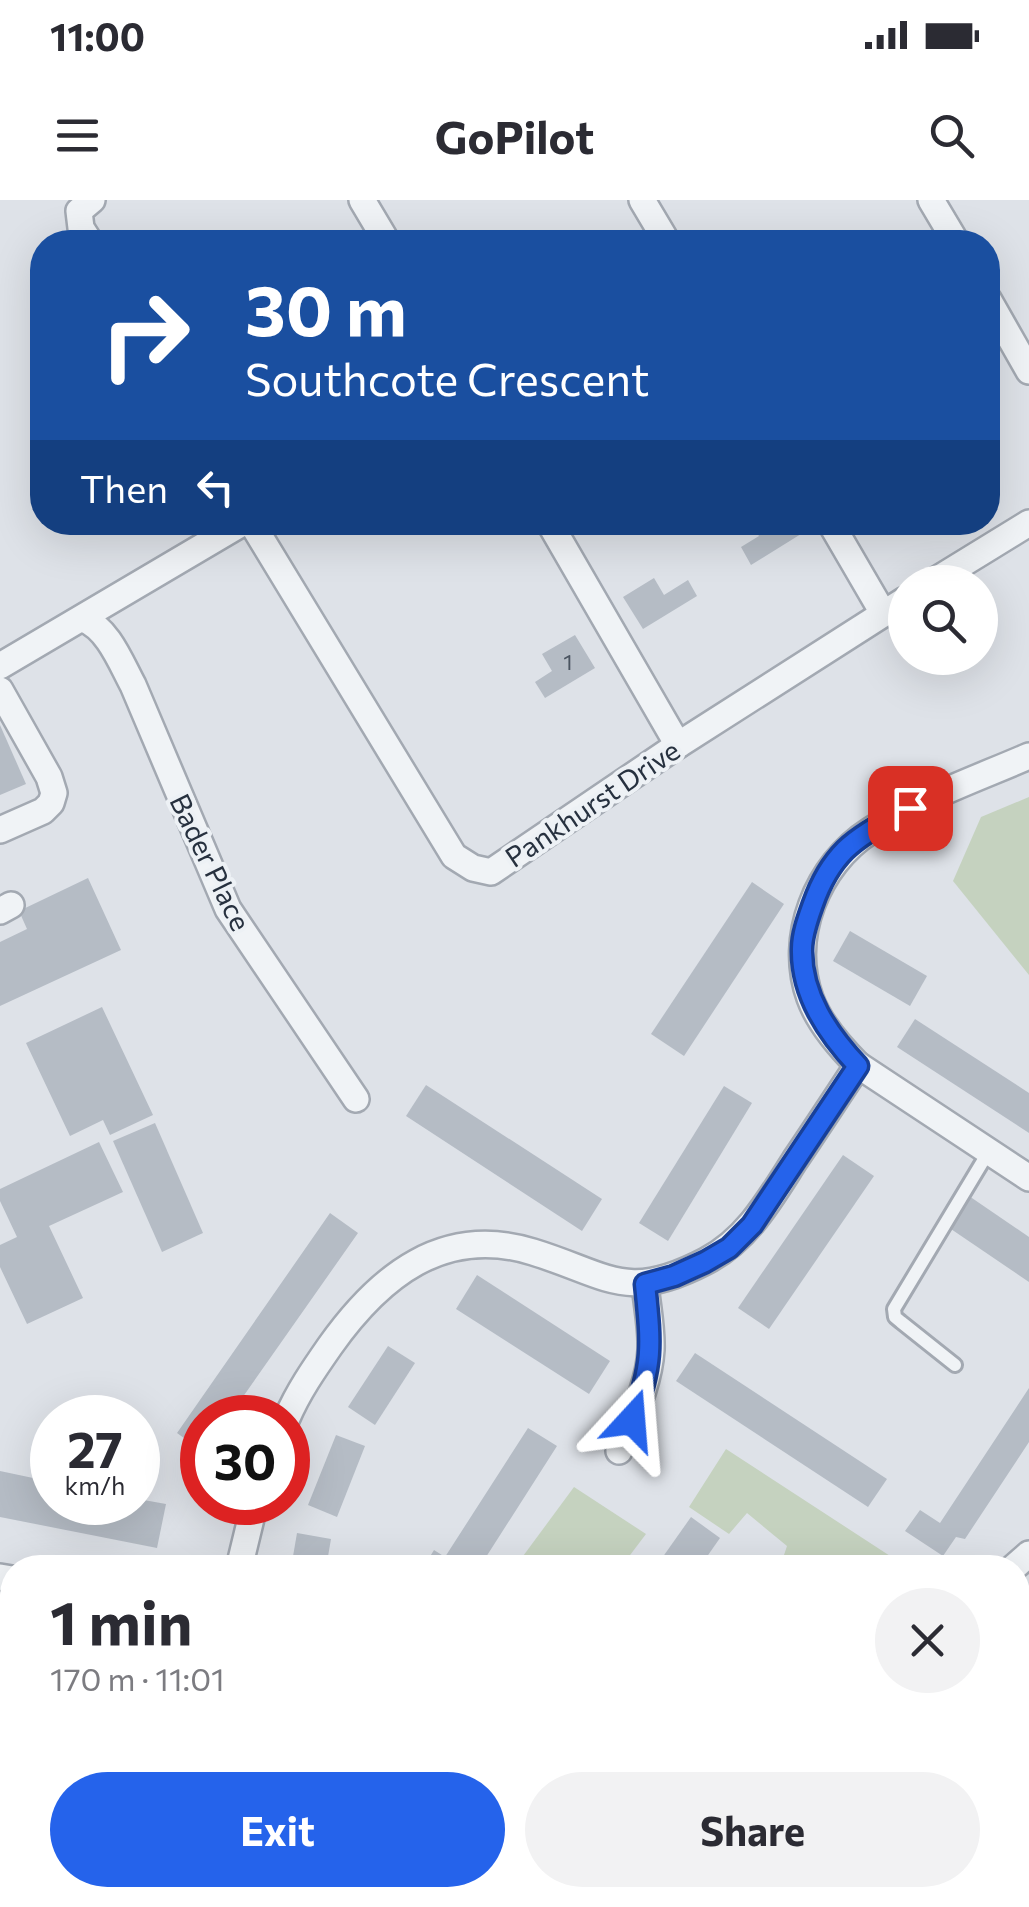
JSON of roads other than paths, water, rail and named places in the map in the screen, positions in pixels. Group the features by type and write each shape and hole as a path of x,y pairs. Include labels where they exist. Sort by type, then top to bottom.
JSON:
{"street":[{"path":"82,230 79,211 92,200"},
{"path":"362,200 380,230"},
{"path":"642,200 660,230"},
{"path":"931,200 949,230"},
{"path":"1000,319 1029,371"},
{"path":"961,565 1029,524"},
{"path":"0,666 225,535"},
{"name":"Pankhurst Drive","path":"255,535 454,856 474,868 491,872 678,745 888,611"},
{"path":"557,535 678,745"},
{"path":"840,535 888,599"},
{"name":"Bader Place","path":"83,619 99,630 133,685 228,909 356,1099"},
{"path":"0,690 49,777 54,793 43,811 0,830"},
{"path":"1029,756 910,808 869,831 843,852 828,870 807,921 802,947 810,1000 841,1048 858,1066 1029,1178"},
{"path":"298,1395 324,1354 373,1294 394,1275 440,1251 465,1244 495,1244 532,1252 618,1282 645,1284 674,1276 729,1248 752,1225 858,1066"},
{"path":"619,1451 650,1366 652,1345 645,1284"},
{"path":"242,1555 249,1525"}],"lane":[{"path":"955,1365 901,1322 894,1309 989,1151"}]}
